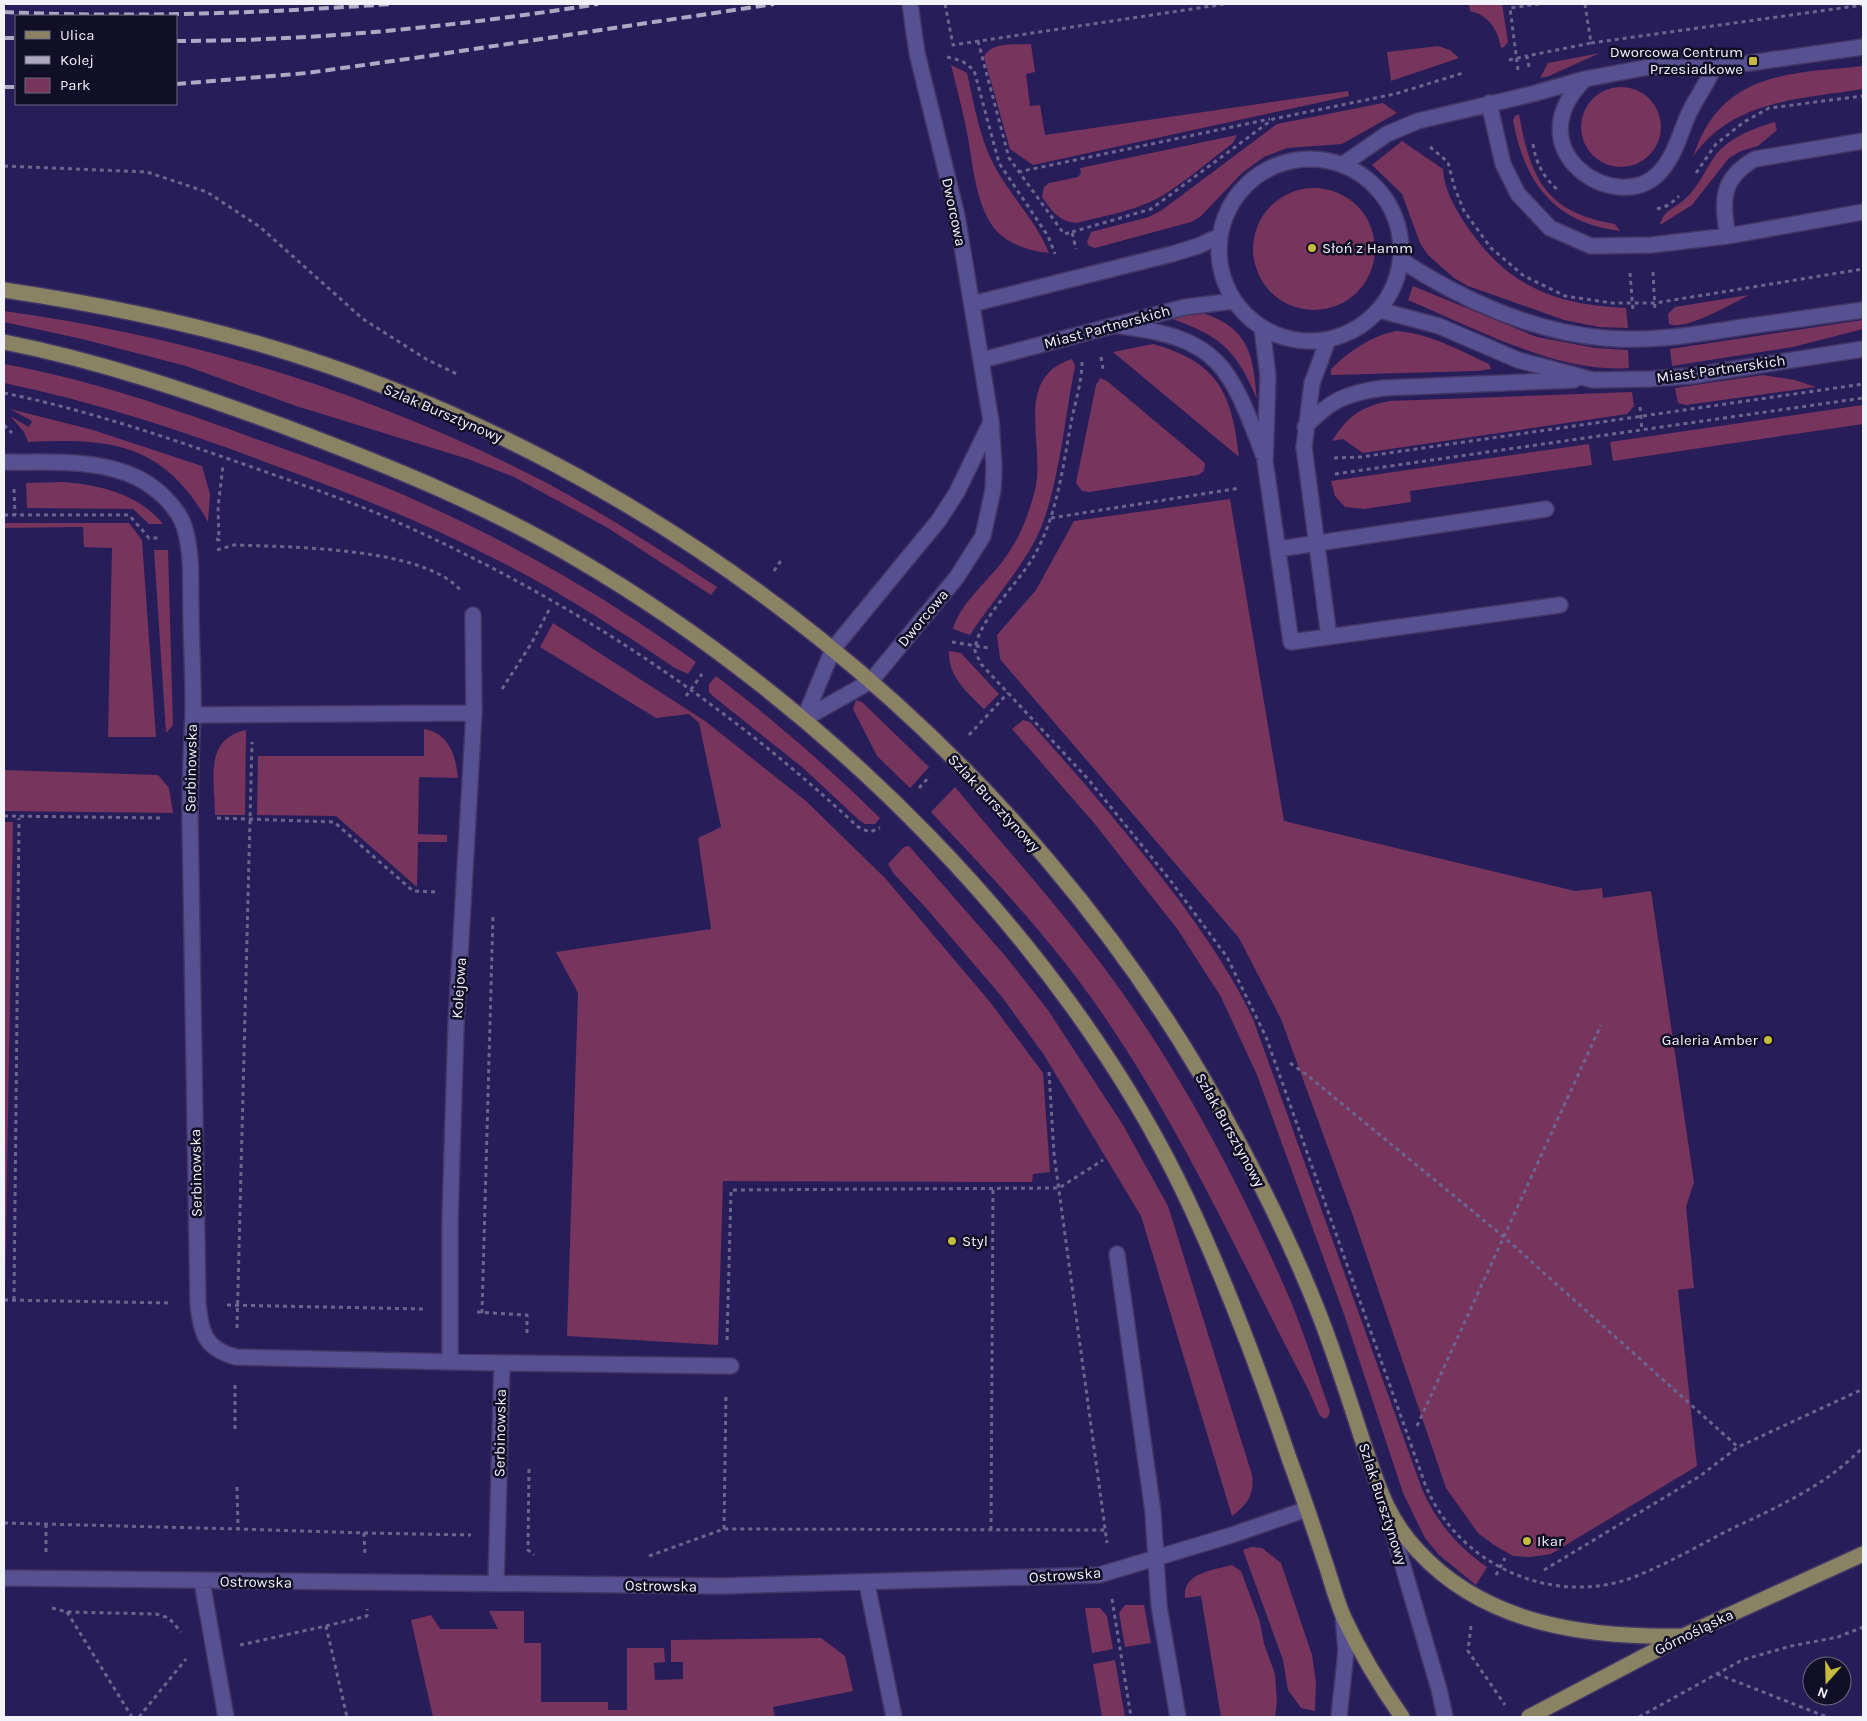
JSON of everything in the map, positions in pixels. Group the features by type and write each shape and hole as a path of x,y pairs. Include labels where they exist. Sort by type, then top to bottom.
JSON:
{"main road":[{"name":"Szlak Bursztynowy","path":"4,290 145,314 267,346 406,395 477,425 543,458 624,504 730,572 833,649 871,681 950,755 1028,838 1082,903 1126,962 1182,1044 1252,1166 1290,1246 1320,1318 1387,1511"},
{"path":"4,342 105,365 165,384 367,457 464,500 577,559 649,604 718,651 804,719 897,804 978,892 1033,956 1076,1013 1155,1137 1193,1214 1246,1338 1343,1616 1369,1664 1402,1717"},
{"path":"1387,1511 1417,1550 1448,1579 1482,1600 1509,1613 1546,1624 1636,1637 1683,1636"},
{"name":"Górnośląska","path":"1529,1717 1683,1636 1863,1554"}],"street":[{"name":"Dworcowa","path":"804,719 871,681 957,577 983,536 993,490 994,466 991,421 982,360 957,216 917,53 910,4"},
{"path":"1342,164 1387,134 1418,122 1585,78 1649,67 1714,68 1863,47"},
{"path":"1585,78 1570,94 1562,114 1558,135 1565,153 1579,171 1601,183 1620,187 1641,183 1658,174 1672,156 1690,110 1714,68"},
{"path":"1489,103 1503,164 1518,194 1550,228 1591,246 1651,245 1728,236 1863,212"},
{"path":"1728,236 1724,216 1725,194 1730,180 1746,164 1756,159 1863,140"},
{"path":"1316,159 1342,164 1369,182 1381,193 1394,213 1401,236 1401,260 1397,278 1379,310 1364,324 1347,334 1328,340 1305,342 1290,339 1262,328 1234,301 1224,281 1219,259 1220,236 1228,210 1243,188 1264,171 1289,161 1316,159"},
{"path":"972,304 1172,254 1198,246 1220,236"},
{"path":"1401,260 1445,286 1496,309 1570,333 1604,338 1645,339 1685,336 1863,310"},
{"name":"Miast Partnerskich","path":"982,360 1185,306 1234,301"},
{"name":"Miast Partnerskich","path":"1379,310 1439,326 1518,360 1592,380 1690,376 1863,349"},
{"path":"1111,325 1152,330 1177,336 1198,347 1217,361 1231,380 1242,400 1265,461 1291,642 1560,605"},
{"path":"1262,328 1268,376 1265,461"},
{"path":"1328,340 1312,383 1304,447 1329,637"},
{"path":"1305,427 1321,410 1340,398 1360,391 1383,388 1592,380"},
{"path":"804,719 833,649 939,520 957,492 991,421"},
{"name":"Serbinowska","path":"4,462 89,464 115,469 138,479 158,491 174,507 184,526 189,558 193,715 190,757 190,818 198,1304 200,1327 208,1342 221,1353 236,1357 502,1363 496,1584"},
{"path":"1278,549 1546,509"},
{"name":"Kolejowa","path":"450,1362 456,1035 474,714 474,615"},
{"path":"193,715 474,714"},
{"path":"1117,1254 1153,1512 1159,1606 1178,1717"},
{"path":"502,1363 729,1367"},
{"name":"Ostrowska","path":"4,1578 202,1582 722,1586 867,1584 1099,1575 1307,1509"},
{"name":"Szlak Bursztynowy","path":"1387,1511 1440,1689 1445,1717"},
{"path":"202,1582 226,1717"},
{"path":"867,1584 894,1717"},
{"path":"1339,1717 1346,1650 1343,1616"}],"path":[{"path":"945,4 953,45 1225,4"},
{"path":"1522,96 1510,8 1539,4"},
{"path":"1585,4 1591,43"},
{"path":"1509,60 1591,43 1863,5"},
{"path":"978,41 1004,146 1018,172 1064,234 1151,210 1273,119"},
{"path":"917,53 949,57 962,61 974,70 999,163 1048,236 1055,255"},
{"path":"1527,56 1529,70"},
{"path":"1018,172 1395,94 1463,73"},
{"path":"4,166 147,172 207,192 260,227 363,319 426,359 457,374"},
{"path":"1072,232 1076,249"},
{"path":"1652,264 1655,311"},
{"path":"1080,355 1083,363 1051,518 1034,556 1018,582 982,627 975,646 976,657 1088,779 1170,880 1227,957 1266,1037 1432,1500 1450,1528 1474,1552 1500,1568 1535,1582 1568,1588 1601,1585 1634,1577 1790,1501 1823,1482 1850,1461 1863,1447"},
{"path":"1330,459 1362,457 1863,384"},
{"path":"4,393 116,420 388,518 511,577 620,642 692,688 783,758 858,827 876,831 885,824"},
{"path":"1307,478 1863,398"},
{"path":"213,539 218,540 218,507 223,466"},
{"path":"1051,518 1269,483"},
{"path":"14,488 15,515"},
{"path":"4,515 129,514 149,538 167,538"},
{"path":"189,558 234,545 361,553 400,560 433,570 455,583 467,598 474,615"},
{"path":"770,576 782,560"},
{"path":"499,695 531,644 549,610"},
{"path":"952,642 989,648"},
{"path":"686,696 706,668"},
{"path":"991,711 1008,693"},
{"path":"235,1429 253,714"},
{"path":"914,793 935,771"},
{"path":"4,816 19,818 190,818 334,822 413,891 465,894"},
{"path":"14,1300 19,818"},
{"path":"482,1313 493,908"},
{"path":"1417,1426 1601,1024"},
{"path":"1290,1063 1308,1075 1504,1237 1738,1447"},
{"path":"1049,1072 1054,1154 1106,1530 1112,1601 1131,1717"},
{"path":"724,1529 729,1367 731,1190 1059,1188 1103,1160"},
{"path":"991,1530 993,1188"},
{"path":"4,1300 450,1310 527,1314 527,1363"},
{"path":"1544,1570 1700,1476 1738,1447 1863,1389"},
{"path":"530,1460 528,1550 535,1556"},
{"path":"4,1523 238,1529"},
{"path":"644,1558 724,1529 1106,1530"},
{"path":"364,1533 529,1536"},
{"path":"1505,1558 1482,1600 1472,1624 1468,1651 1507,1709"},
{"path":"47,1607 67,1612 156,1614 169,1618 184,1635"},
{"path":"67,1612 132,1717"},
{"path":"139,1717 189,1656 326,1626 347,1717"},
{"path":"1639,1717 1742,1660 1760,1653 1838,1636 1863,1626"},
{"path":"1717,1674 1827,1717"}],"green space":[{"path":"1469,4 1502,4 1508,42 1504,47 1501,48 1498,35 1492,24 1477,13 1470,11"},
{"path":"1031,44 1035,72 1026,74 1030,106 1040,105 1045,135 1348,91 1349,96 1033,165 1010,149 984,57 992,48 998,46"},
{"path":"1438,46 1450,50 1459,58 1391,81 1387,52"},
{"path":"1600,53 1549,76 1540,78 1548,63"},
{"path":"951,65 967,73 984,143 994,165 1044,241 1049,253 1026,248 1005,238 999,234 987,217 978,193"},
{"path":"1863,66 1863,89 1792,100 1769,105 1747,113 1727,124 1709,138 1693,157 1705,129 1721,108 1739,93 1760,82 1784,76"},
{"path":"1621,87 1636,90 1649,99 1658,112 1661,127 1658,142 1649,155 1636,164 1621,167 1606,164 1593,155 1584,142 1581,127 1584,112 1593,99 1606,90"},
{"path":"1383,103 1397,113 1342,144 1287,148 1264,157 1242,173 1200,217 1191,222 1095,248 1089,246 1087,242 1091,232 1149,217 1162,210 1277,124"},
{"path":"1519,114 1529,157 1545,189 1557,201 1572,211 1592,219 1615,224 1620,231 1577,219 1560,209 1546,196 1534,180 1518,142 1513,120"},
{"path":"1775,122 1777,130 1758,146 1741,151 1729,158 1692,205 1660,225 1664,216 1695,188 1720,150 1742,134"},
{"path":"1237,135 1233,143 1181,183 1160,197 1132,209 1076,223 1060,218 1052,211 1042,197 1044,187 1049,183 1078,177 1081,173 1080,168"},
{"path":"1402,141 1443,169 1448,191 1458,212 1482,246 1498,263 1534,288 1555,297 1600,306 1626,308 1628,328 1599,327 1564,320 1468,286 1454,278 1428,255 1420,243 1402,194 1372,165"},
{"path":"1314,188 1326,189 1337,193 1357,206 1370,226 1374,237 1374,261 1370,272 1357,292 1337,305 1326,309 1314,310 1302,309 1291,305 1271,292 1258,272 1254,261 1253,249 1254,237 1258,226 1271,206 1291,193 1302,189"},
{"path":"1413,286 1537,337 1595,348 1628,350 1629,368 1601,368 1573,364 1516,346 1408,300"},
{"path":"1749,295 1721,310 1686,324 1669,324 1668,314 1675,307"},
{"path":"4,311 75,322 213,353 282,373 349,396 481,450 545,482 675,559 717,587 711,595 608,528 514,477 468,459 296,406 186,366 82,339 4,322"},
{"path":"1199,312 1229,325 1245,344 1253,368 1257,399 1241,367 1224,346 1200,331 1167,317"},
{"path":"1863,320 1863,329 1793,347 1672,366 1670,349"},
{"path":"1396,331 1420,335 1444,343 1489,364 1491,369 1331,375 1331,369 1353,350 1369,340"},
{"path":"1153,344 1175,351 1193,360 1218,383 1232,415 1239,457 1113,352"},
{"path":"1072,359 1075,366 1057,472 1047,512 1040,530 1026,557 970,635 953,629 961,611 1002,562 1022,528 1035,490 1037,453 1035,415 1037,397 1042,381 1054,368"},
{"path":"4,364 69,378 165,407 228,428 406,496 497,539 566,577 632,618 696,662 688,674 675,668 536,580 406,517 296,473 170,428 105,408 4,383"},
{"path":"1763,375 1795,380 1816,387 1686,405 1678,403 1675,388"},
{"path":"1100,378 1107,381 1205,463 1204,471 1198,475 1089,492 1082,491 1076,483 1096,385"},
{"path":"1632,392 1634,406 1627,414 1363,453 1343,439 1332,441 1349,419 1356,414 1370,406 1389,401"},
{"path":"1863,405 1863,424 1613,461 1610,442"},
{"path":"10,409 93,430 202,466 210,494 208,522 191,496 173,476 153,461 132,451 109,445 85,442 28,442 24,432 10,416 29,427 32,421"},
{"path":"1589,444 1592,465 1410,491 1411,502 1364,509 1345,507 1335,496 1331,481"},
{"path":"63,482 105,489 131,498 142,505 163,524 149,524 133,509 27,508 26,483"},
{"path":"1230,499 1284,821 1575,891 1602,888 1603,898 1651,891 1694,1182 1686,1207 1694,1288 1678,1290 1697,1466 1551,1554 1530,1557 1513,1556 1494,1545 1478,1533 1446,1488 1353,1216 1281,1019 1239,938 1000,659 997,635 1036,590 1074,521"},
{"path":"4,523 129,523 142,540 156,737 108,737 112,548 84,547 83,527 4,528"},
{"path":"154,550 168,550 173,725 166,733"},
{"path":"553,623 705,721 806,801 885,878 990,1002 1043,1073 1050,1172 1033,1174 1032,1182 723,1181 718,1345 567,1336 578,993 556,952 711,929 698,838 721,827 699,723 689,714 656,718 540,647"},
{"path":"949,651 961,653 999,694 984,709 965,690 955,676"},
{"path":"716,676 780,727 841,780 880,818 875,824 865,824 859,820 802,767 714,697 709,692 709,684"},
{"path":"856,700 862,702 929,767 910,788 877,756 853,709"},
{"path":"1023,720 1030,722 1106,809 1161,877 1209,943 1245,1003 1253,1019 1422,1489 1434,1513 1449,1533 1466,1551 1487,1567 1476,1585 1439,1555 1425,1538 1403,1493 1345,1317 1257,1075 1221,997 1178,930 1094,823 1012,729"},
{"path":"424,729 440,735 450,747 458,778 419,777 418,834 447,835 447,842 418,842 417,887 336,816 257,815 258,756 424,756"},
{"path":"246,730 245,815 215,815 213,776 217,752 223,742 232,735"},
{"path":"4,770 158,775 169,788 173,813 4,811"},
{"path":"955,787 1093,953 1135,1011 1178,1078 1235,1182 1286,1290 1304,1335 1330,1411 1328,1417 1324,1419 1319,1414 1187,1154 1161,1107 1104,1016 1043,936 931,812"},
{"path":"4,822 13,822 5,1292 4,1292"},
{"path":"909,846 1007,958 1048,1010 1123,1125 1168,1206 1252,1475 1253,1482 1249,1498 1242,1508 1232,1516 1141,1216 1044,1055 1002,997 926,908 894,874 888,864 904,847"},
{"path":"1251,1547 1262,1548 1281,1563 1312,1655 1316,1682 1315,1711 1301,1708 1288,1690 1283,1660 1243,1550"},
{"path":"1232,1565 1241,1571 1260,1622 1264,1644 1275,1674 1277,1702 1275,1717 1221,1717 1201,1596 1185,1598 1185,1590 1188,1583 1194,1578 1208,1571"},
{"path":"1125,1605 1144,1605 1151,1643 1125,1647 1119,1613"},
{"path":"1085,1608 1100,1608 1107,1616 1113,1649 1092,1653"},
{"path":"489,1611 524,1611 524,1643 541,1643 541,1702 608,1702 608,1710 627,1710 627,1648 664,1648 665,1662 654,1663 655,1680 683,1679 683,1662 671,1662 671,1640 821,1638 845,1656 853,1691 773,1707 775,1717 433,1717 411,1620 431,1615 440,1629 498,1629"},
{"path":"1115,1660 1125,1717 1102,1717 1093,1664"}],"railway":[{"path":"4,12 101,15 198,14 391,4"},
{"path":"178,41 282,38 388,31 494,19 598,4"},
{"path":"178,84 307,73 774,4"},
{"path":"4,38 15,38"},
{"path":"4,87 15,87"}],"place":[{"name":"Dworcowa Centrum Przesiadkowe","path":"1753,61"},
{"name":"Słoń z Hamm","path":"1312,248"},
{"name":"Galeria Amber","path":"1768,1040"},
{"name":"Styl","path":"952,1241"},
{"name":"Ikar","path":"1527,1541"}]}
